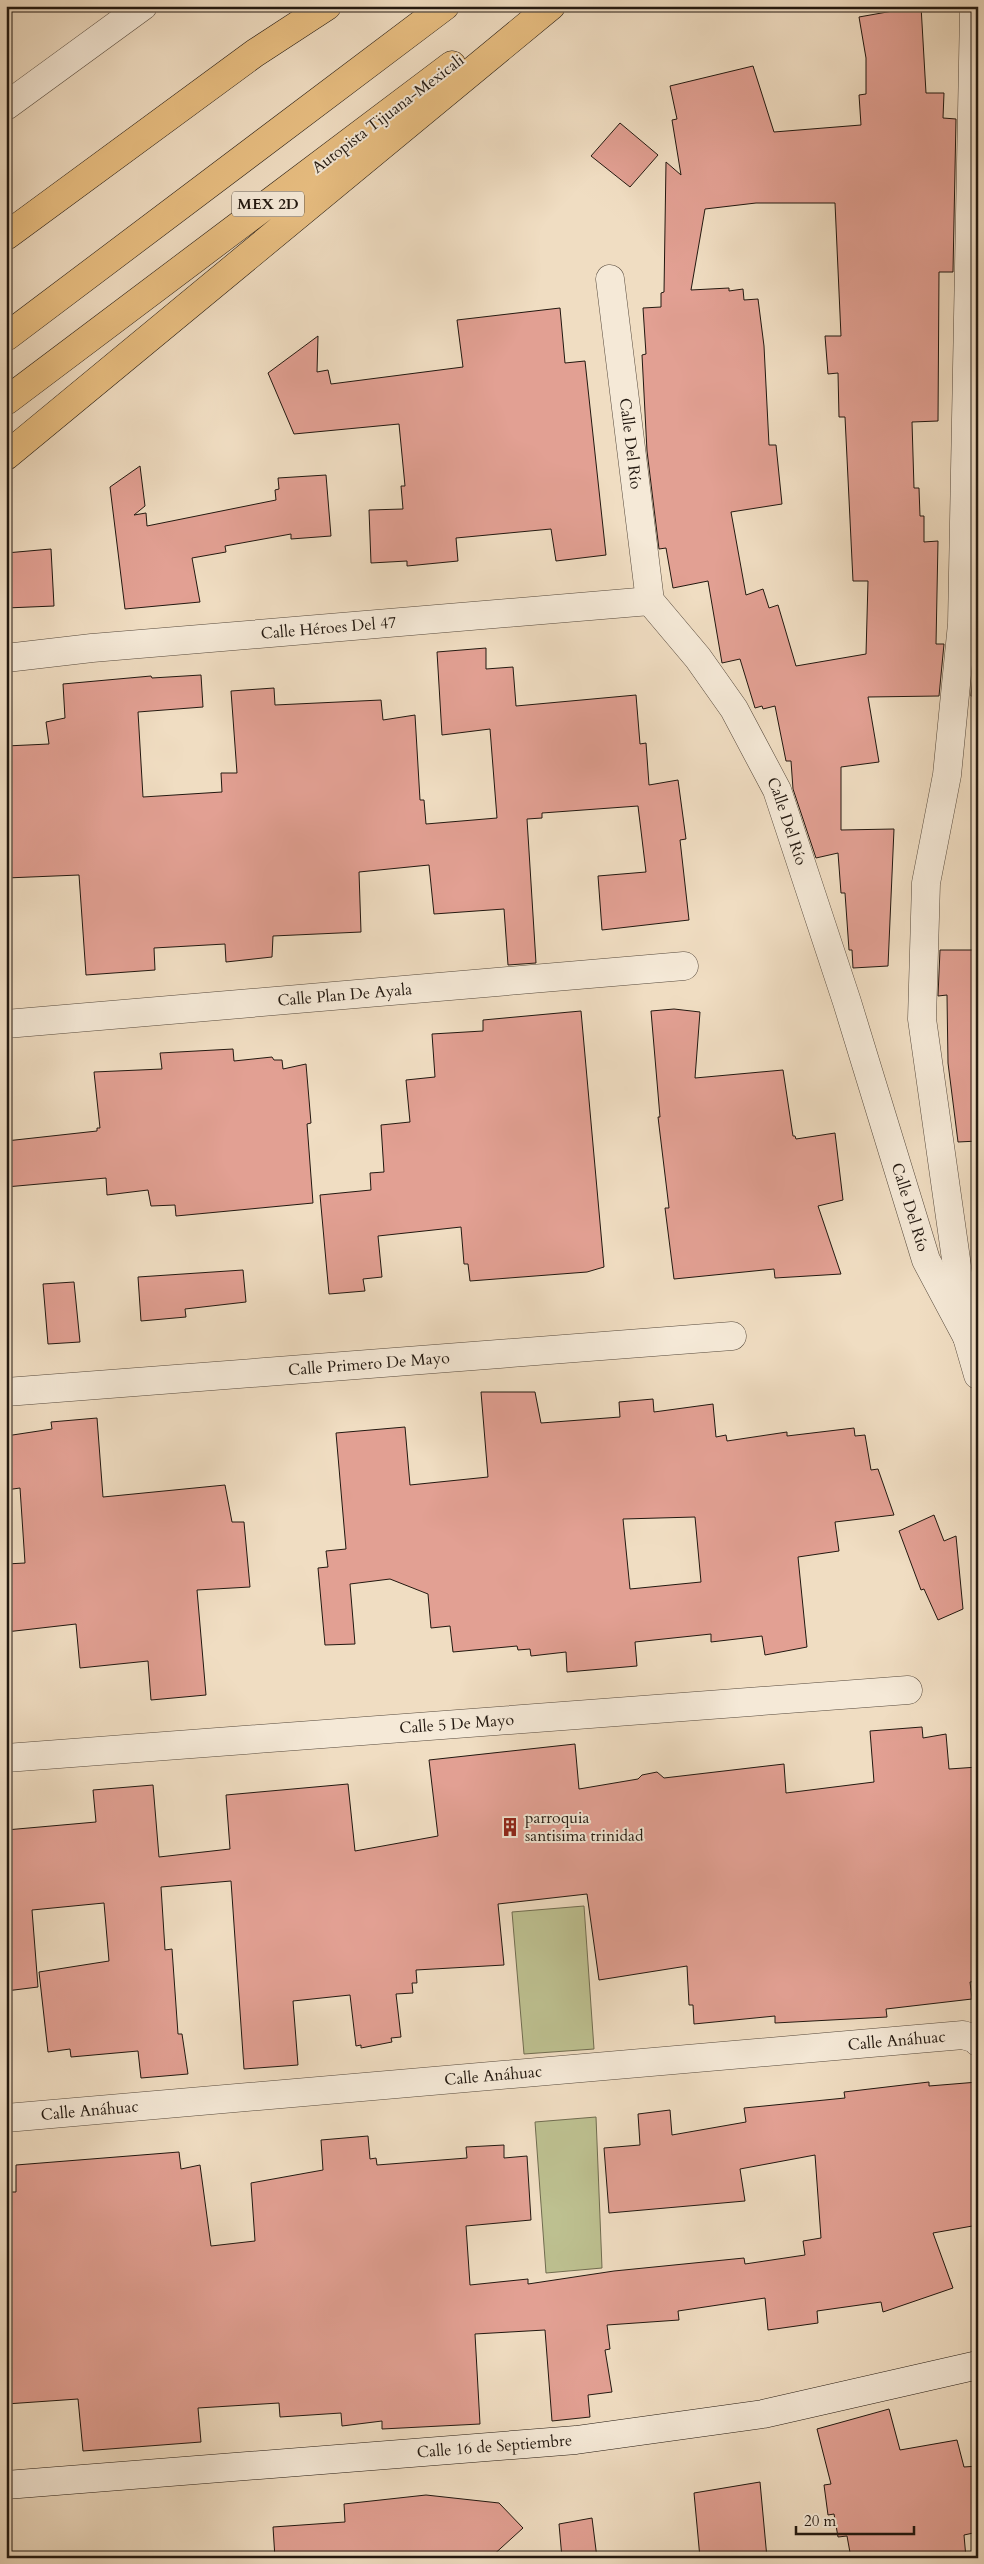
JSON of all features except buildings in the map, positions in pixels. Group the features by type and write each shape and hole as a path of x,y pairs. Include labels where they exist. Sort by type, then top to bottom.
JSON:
{"highway":[{"path":"6,236 255,53 326,6"},
{"name":"MEX 2D","path":"6,337 446,6"},
{"name":"Autopista Tijuana-Mexicali","path":"6,402 530,6"},
{"path":"6,456 551,6"}],"street":[{"path":"6,106 142,6"},
{"path":"967,1337 922,1019 926,883 947,775 962,624 974,11"},
{"name":"Calle Del Río","path":"610,278 650,601 698,658 734,709 777,790 844,993 926,1260 967,1337 978,1375"},
{"name":"Calle Héroes Del 47","path":"6,658 92,648 650,601"},
{"name":"Calle Plan De Ayala","path":"6,1024 684,966"},
{"name":"Calle Primero De Mayo","path":"6,1392 732,1336"},
{"name":"Calle 5 De Mayo","path":"6,1758 908,1690"},
{"name":"Calle Anáhuac","path":"6,2118 963,2036 976,2038 978,2042"},
{"name":"Calle 16 de Septiembre","path":"6,2485 576,2440 763,2414 978,2365"}],"green space":[{"path":"584,1906 594,2049 524,2054 512,1912"},
{"path":"596,2117 602,2268 546,2273 535,2122"}],"place":[{"name":"parroquia santisima trinidad","path":"510,1827"}]}
